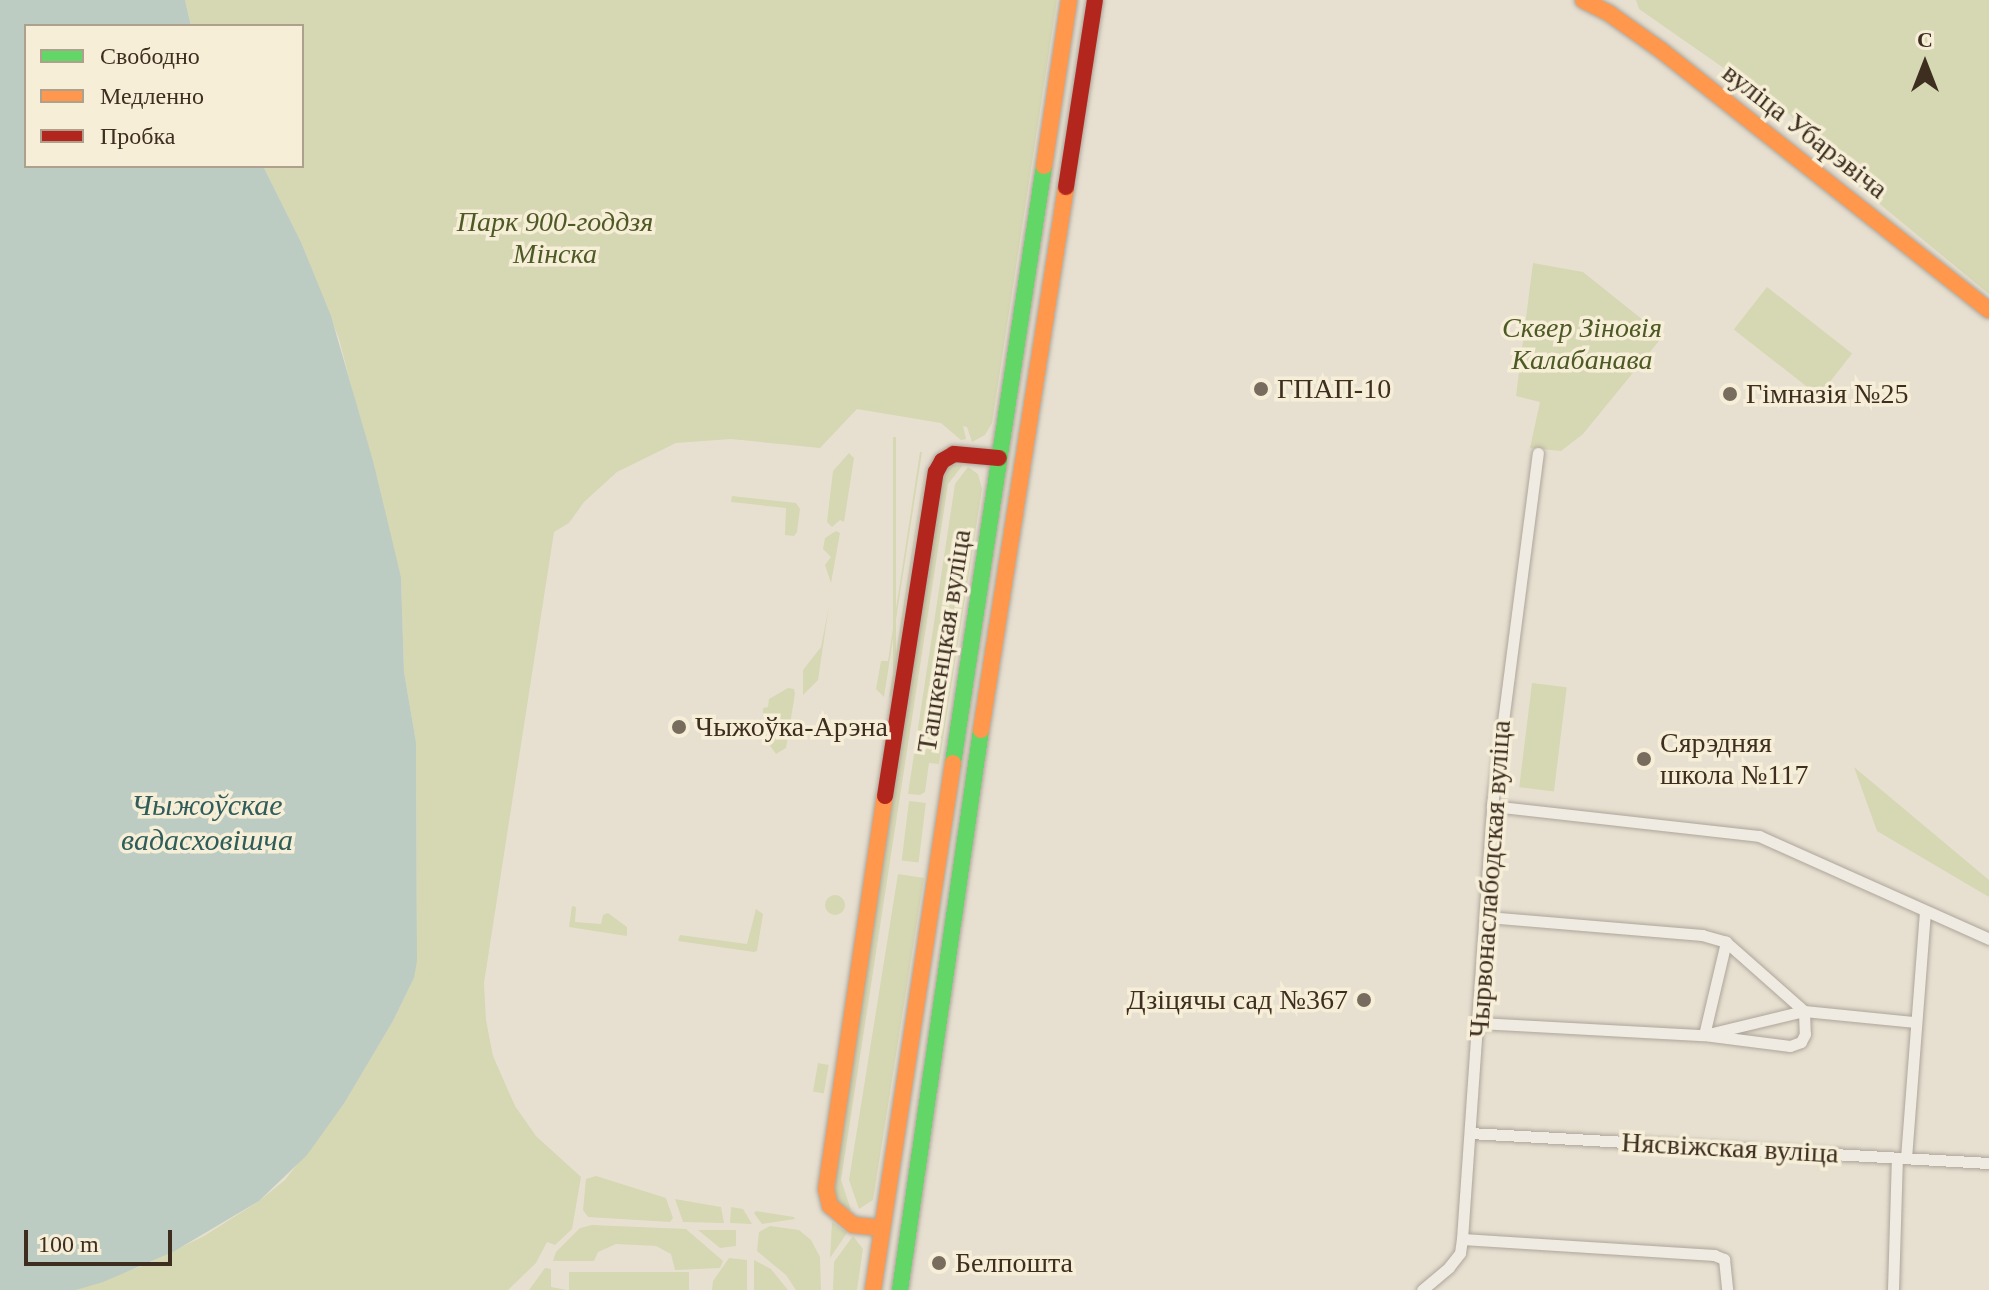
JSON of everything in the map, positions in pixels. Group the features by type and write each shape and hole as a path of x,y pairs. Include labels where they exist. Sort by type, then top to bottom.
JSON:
{"main road":[{"name":"Ташкенцкая вуліца","path":"873,1290 1069,0"},
{"name":"Ташкенцкая вуліца","path":"900,1290 1095,0"},
{"name":"вуліца Убарэвіча","path":"1583,0 1637,32 1989,310"},
{"path":"907,1231 853,1225 830,1206 826,1189 895,724 936,472 942,461 954,454 1023,463"}],"street":[{"name":"Чырвонаслабодская вуліца","path":"1422,1290 1460,1253 1462,1239 1487,917 1492,806 1538,453"},
{"path":"1492,806 1759,836 1989,939"},
{"path":"1893,1290 1901,1158 1925,911"},
{"path":"1479,1023 1704,1035 1790,1046 1801,1042 1805,1034 1804,1011 1726,942 1702,935 1487,917"},
{"path":"1704,1035 1726,942"},
{"path":"1704,1035 1804,1011 1915,1022"},
{"name":"Нясвіжская вуліца","path":"1470,1133 1989,1163"},
{"path":"1462,1239 1696,1253 1724,1259 1727,1290"}],"green space":[{"name":"Парк 900-годдзя Мінска","path":"185,0 1057,0 992,423 985,435 972,442 967,427 963,426 966,439 961,440 941,423 857,409 820,448 731,439 676,443 617,472 584,502 569,523 554,532 484,983 486,1020 493,1056 515,1106 536,1136 581,1177 572,1229 555,1245 547,1242 536,1263 508,1290 76,1290 145,1265 204,1236 259,1201 285,1180 345,1102 393,1021 414,978 417,930 416,742 404,672 401,577 339,339 301,242 264,168 304,168 304,24 191,24"},
{"path":"1636,0 1989,0 1989,294 1836,168 1821,147 1787,112 1639,9"},
{"name":"Сквер Зіновія Калабанава","path":"1533,263 1583,272 1663,336 1583,434 1561,451 1530,448 1540,402 1516,396"},
{"path":"1767,287 1852,353 1819,396 1734,330"},
{"path":"893,437 896,437 896,697 893,697"},
{"path":"929,442 892,694 889,698"},
{"path":"920,452 884,697 876,689 881,661 888,661"},
{"path":"849,453 854,458 844,522 840,520 832,527 827,522 833,471"},
{"path":"950,465 963,465 948,484 841,1180 851,1210 848,1210 836,1202 832,1187 942,472"},
{"path":"968,467 978,474 982,489 939,764 929,763 925,792 908,794 955,484"},
{"path":"732,496 796,503 800,509 797,532 794,536 785,535 786,508 731,502"},
{"path":"836,531 840,533 831,583 825,565 831,557 823,549 825,538"},
{"path":"829,606 818,680 803,695 803,670 821,647"},
{"path":"1532,683 1567,687 1554,791 1519,787"},
{"path":"788,688 794,689 795,694 786,748 776,754 764,737 763,708 768,707 769,699"},
{"path":"1854,767 1989,880 1989,897 1877,831"},
{"path":"909,801 926,803 919,863 902,861"},
{"path":"898,874 924,878 873,1200 859,1209 849,1180"},
{"path":"831,895 839,895 845,905 839,915 831,915 825,909 825,901"},
{"path":"572,906 576,907 575,922 601,924 603,915 608,913 627,927 627,936 569,927"},
{"path":"756,909 763,914 757,951 678,941 680,935 747,944"},
{"path":"818,1063 829,1065 824,1093 813,1092"},
{"path":"596,1176 666,1198 673,1218 670,1222 588,1217 583,1210 586,1179"},
{"path":"675,1199 721,1207 724,1223 683,1222"},
{"path":"731,1207 743,1209 752,1224 730,1223"},
{"path":"754,1213 795,1219 762,1224"},
{"path":"832,1222 847,1233 830,1258"},
{"path":"592,1225 686,1229 723,1261 720,1268 675,1270 671,1254 656,1246 616,1244 598,1252 594,1261 553,1261 556,1252 580,1228"},
{"path":"770,1226 799,1230 811,1240 820,1257 821,1290 796,1290 786,1275 757,1251 759,1232"},
{"path":"698,1230 736,1230 736,1246 720,1248"},
{"path":"853,1236 863,1249 857,1290 833,1290 834,1262"},
{"path":"729,1258 747,1260 747,1290 712,1290 713,1281"},
{"path":"754,1260 771,1269 788,1290 754,1290"},
{"path":"545,1268 551,1269 551,1287 567,1290 529,1290"},
{"path":"569,1272 689,1272 689,1290 569,1290"}],"water":[{"name":"Чыжоўскае вадасховішча","path":"0,0 185,0 191,24 24,24 24,168 264,168 301,242 331,316 373,461 401,577 404,672 416,742 417,961 414,978 393,1021 345,1102 307,1155 259,1201 173,1252 103,1282 76,1290 0,1290"}],"traffic: fast":[{"path":"953,763 1044,166"},
{"path":"900,1290 981,730"}],"traffic: slow":[{"path":"1044,166 1069,0"},
{"path":"1583,0 1610,14 1662,51 1989,310"},
{"path":"981,730 1066,187"},
{"path":"873,1290 953,763"},
{"path":"882,1228 853,1225 830,1206 826,1189 885,796"}],"traffic: jam":[{"path":"1066,187 1095,0"},
{"path":"885,796 936,472 942,461 954,454 999,458"}],"place":[{"name":"ГПАП-10","path":"1261,389"},
{"name":"Гімназія №25","path":"1730,394"},
{"name":"Чыжоўка-Арэна","path":"679,727"},
{"name":"Сярэдняя школа №117","path":"1644,759"},
{"name":"Дзіцячы сад №367","path":"1364,1000"},
{"name":"Белпошта","path":"939,1263"}]}
